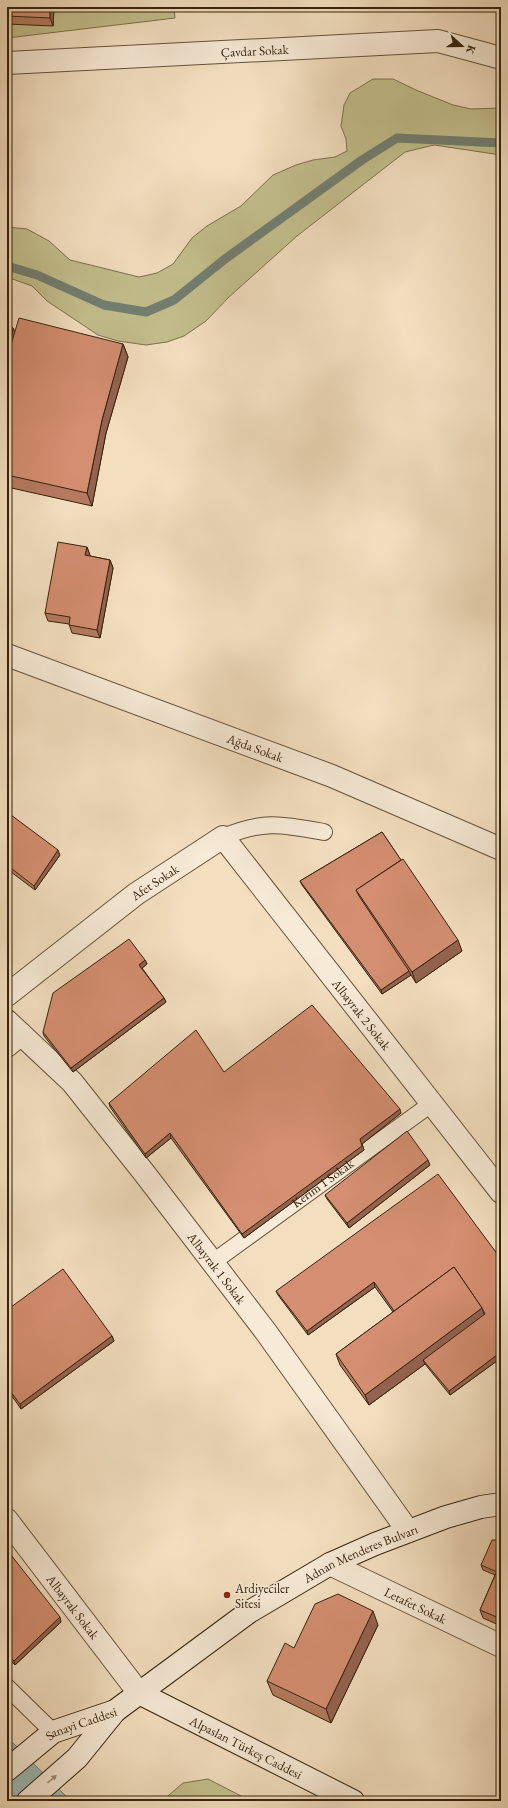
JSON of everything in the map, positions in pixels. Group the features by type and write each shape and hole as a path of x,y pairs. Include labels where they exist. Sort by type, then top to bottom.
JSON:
{"street":[{"name":"Çavdar Sokak","path":"7,62 438,41 501,58"},
{"name":"Ağda Sokak","path":"7,655 332,776 501,849"},
{"name":"Afet Sokak","path":"7,994 136,894 222,837"},
{"name":"Albayrak 2 Sokak","path":"222,837 501,1192"},
{"name":"Albayrak 1 Sokak","path":"12,1034 72,1082 266,1332 408,1531"},
{"name":"Adnan Menderes Bulvarı","path":"115,1710 249,1612 330,1564 375,1544 446,1517 481,1507 501,1504"},
{"name":"Albayrak Sokak","path":"7,1520 139,1693"},
{"name":"Letafet Sokak","path":"330,1564 501,1646"},
{"name":"Alpaslan Türkeş Caddesi","path":"139,1693 353,1801"},
{"name":"Sanayi Caddesi","path":"7,1770 53,1732 115,1710"},
{"name":"Sanayi Caddesi","path":"28,1801 77,1758 115,1710"}],"lane":[{"name":"Afet Sokak","path":"222,837 244,828 270,824 324,832"},
{"name":"Kerim 1 Sokak","path":"213,1262 431,1104"},
{"path":"7,1688 53,1732"}],"shaded area":[{"path":"7,7 174,7 175,18 7,38"},
{"path":"373,79 393,79 453,105 471,109 501,108 501,155 434,145 405,152 297,236 229,297 206,321 184,336 167,342 146,345 118,341 98,335 47,301 32,286 7,277 7,227 27,229 49,241 70,260 139,277 157,273 173,264 192,238 207,226 241,206 273,175 296,165 313,160 335,157 347,151 346,139 341,126 344,105 350,93"},
{"path":"208,1779 251,1801 162,1801 183,1783"}],"water":[{"path":"7,1738 13,1743 71,1801 7,1801"}],"building":[{"path":"7,7 50,7 50,18 7,16"},
{"path":"19,318 123,344 102,420 87,493 7,475 7,358"},
{"path":"7,325 13,328 7,358"},
{"path":"58,542 87,547 85,555 110,560 97,630 69,625 70,617 45,613"},
{"path":"7,812 58,850 34,886 7,865"},
{"path":"382,832 401,860 356,890 409,971 381,990 300,881"},
{"path":"403,859 458,940 412,972 356,890"},
{"path":"129,939 145,960 139,965 164,998 71,1068 43,1032 53,993"},
{"path":"312,1005 400,1109 360,1139 362,1146 242,1234 170,1133 145,1154 109,1103 196,1030 224,1072"},
{"path":"407,1131 428,1160 347,1223 325,1195"},
{"path":"438,1174 501,1259 501,1352 449,1391 423,1360 485,1314 454,1267 394,1311 374,1282 307,1331 276,1291"},
{"path":"454,1267 482,1308 365,1395 336,1354"},
{"path":"63,1269 112,1336 20,1404 7,1387 7,1310"},
{"path":"492,1540 501,1540 501,1573 481,1565"},
{"path":"7,1550 60,1617 14,1661 7,1654"},
{"path":"497,1571 501,1573 501,1619 480,1610"},
{"path":"338,1594 373,1611 326,1709 267,1681 285,1643 294,1648 315,1604"}],"waterway":[{"path":"7,266 37,275 104,305 146,312 174,300 225,259 362,160 397,138 501,143"}],"place":[{"name":"Ardiyeciler Sitesi","path":"227,1595"}]}
